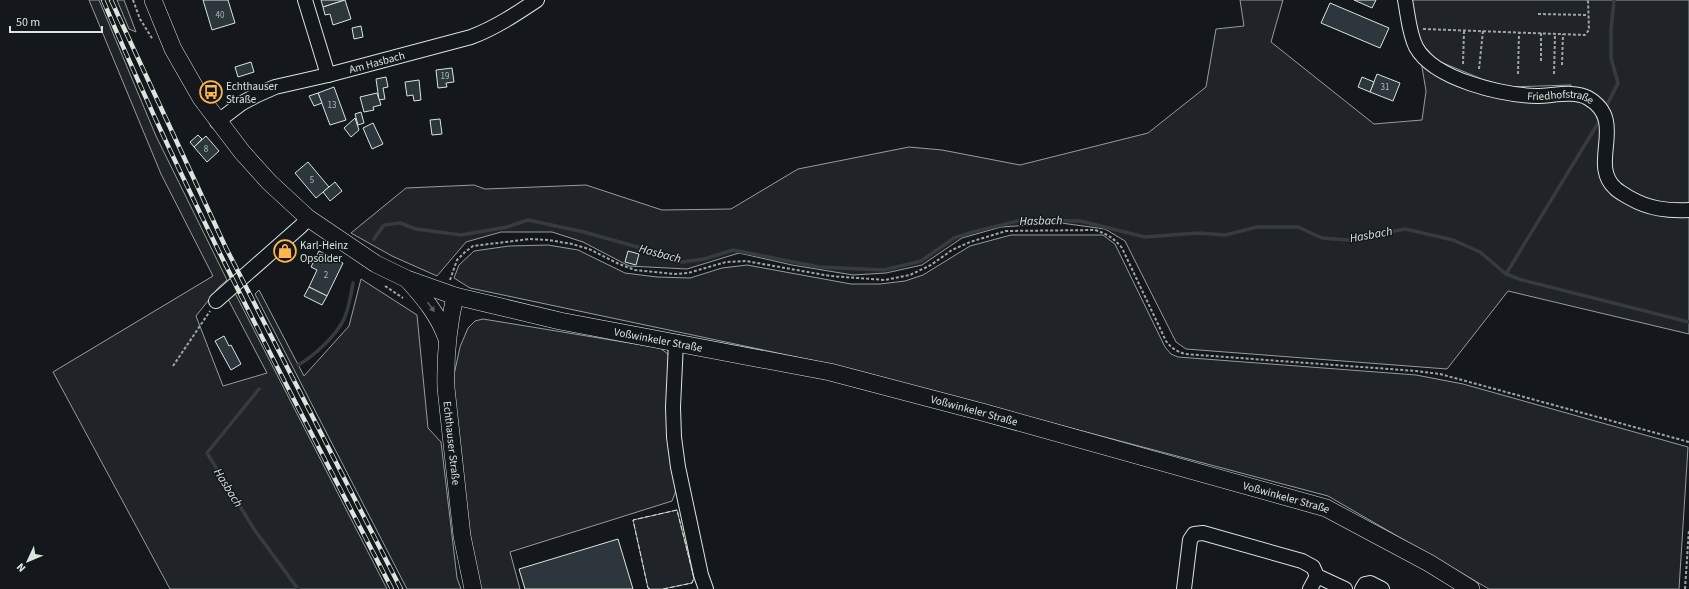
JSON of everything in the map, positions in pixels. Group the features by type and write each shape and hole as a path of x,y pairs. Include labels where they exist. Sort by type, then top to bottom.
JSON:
{"main road":[{"path":"153,0 173,48 201,98 217,122 242,152 269,182 308,218 376,264 407,279 423,296 436,314 447,339"},
{"name":"Voßwinkeler Straße","path":"407,279 455,296 560,321 830,372 1020,422 1326,508 1429,563 1471,589"},
{"name":"Echthauser Straße","path":"455,296 447,339 446,381 451,445 462,536 473,589"}],"street":[{"path":"305,0 328,75"},
{"name":"Am Hasbach","path":"217,122 242,103 269,89 471,37 508,19 537,0"},
{"name":"Friedhofstraße","path":"1405,0 1413,40 1417,49 1439,68 1464,81 1509,94 1538,96 1573,94 1586,97 1599,106 1606,118 1607,144 1605,166 1607,174 1615,188 1632,199 1653,208 1689,210"},
{"path":"216,302 308,218"},
{"path":"676,342 673,407 678,467 701,575 702,588"},
{"path":"1184,589 1190,540 1194,534 1203,533 1302,561 1313,567 1317,576 1345,589"},
{"path":"1310,589 1317,576"},
{"path":"1362,589 1365,584 1370,583 1382,589"}],"path":[{"path":"1411,29 1585,35 1589,30 1588,0 1586,0"},
{"path":"1538,14 1588,15"},
{"path":"1463,64 1464,31"},
{"path":"1479,69 1483,31"},
{"path":"1518,33 1518,74"},
{"path":"1541,34 1541,61"},
{"path":"1554,74 1555,34"},
{"path":"1562,65 1563,34"},
{"path":"452,276 457,260 464,252 473,246 530,239 550,240 589,249 618,264 635,270 675,274 688,273 726,262 746,261 830,276 885,280 910,275 931,265 952,250 970,242 1006,231 1096,230 1116,240 1122,248 1166,341 1178,352 1185,354 1440,374 1689,442"},
{"path":"173,366 216,302"},
{"path":"1685,589 1689,529"}],"shaded area":[{"path":"89,0 99,0 156,136 227,280 219,287 196,316 223,386 267,373 228,299 235,293 387,589 170,589 53,372 213,276 161,174"},
{"path":"117,0 124,0 136,32 129,29"},
{"path":"1240,0 1283,0 1271,42 1374,124 1422,120 1426,91 1421,61 1444,79 1483,95 1534,102 1570,98 1571,85 1509,87 1482,79 1438,61 1417,39 1408,0 1689,0 1689,334 1508,291 1447,369 1186,349 1176,342 1125,241 1105,229 1061,223 1001,227 962,238 922,265 886,273 853,275 792,265 739,253 687,269 629,266 583,242 552,232 501,232 466,242 437,276 392,256 351,233 406,188 474,185 485,189 586,185 662,210 731,209 798,169 909,147 942,150 1020,165 1148,133 1206,87 1216,29 1244,26"},
{"path":"1011,235 1103,235 1115,244 1165,347 1171,354 1178,357 1416,375 1463,384 1688,447 1679,589 1489,589 1328,496 825,363 470,288 454,278 459,265 474,251 509,246 548,245 578,250 625,273 657,277 690,278 722,268 747,265 851,284 880,284 905,281 923,275 970,246"},
{"path":"361,279 417,315 428,428 441,442 457,578 461,589 407,589 255,294 259,290 304,376 349,326"},
{"path":"483,319 660,348 668,354 671,359 679,483 672,501 510,552 520,589 480,589 470,551 454,411 454,375 460,347 468,328 475,321"},
{"path":"677,510 694,578 692,583 663,589 650,589 648,588 633,520"}],"building":[{"path":"203,0 228,0 235,23 212,30"},
{"path":"321,0 345,0 323,7"},
{"path":"345,0 351,19 333,25 330,14 325,15 323,7"},
{"path":"1354,0 1376,0 1372,8"},
{"path":"1330,3 1389,28 1380,48 1321,23"},
{"path":"361,26 363,37 354,39 352,28"},
{"path":"251,62 254,72 238,77 235,67"},
{"path":"452,68 454,82 446,83 447,87 438,88 436,70"},
{"path":"1377,74 1400,83 1393,101 1370,92"},
{"path":"386,77 388,87 383,88 385,99 379,100 376,79"},
{"path":"1362,77 1374,82 1370,92 1358,87"},
{"path":"419,80 421,100 414,101 413,95 407,96 405,82"},
{"path":"334,87 346,120 330,125 318,93"},
{"path":"318,93 322,103 314,106 309,96"},
{"path":"377,93 381,105 373,107 374,110 364,112 360,97"},
{"path":"361,112 364,123 358,125 355,114"},
{"path":"355,118 359,130 351,137 344,128"},
{"path":"440,119 442,134 432,135 430,120"},
{"path":"373,123 383,144 372,149 363,128"},
{"path":"198,135 202,139 194,147 190,142"},
{"path":"206,136 219,151 207,162 194,147"},
{"path":"308,162 329,187 316,198 295,173"},
{"path":"335,182 342,191 330,201 323,192"},
{"path":"319,251 343,263 327,296 309,287 317,270 311,267"},
{"path":"628,251 639,254 636,265 625,262"},
{"path":"309,287 327,296 322,305 304,296"},
{"path":"224,336 229,346 231,345 241,364 231,370 215,341"},
{"path":"618,539 633,589 525,589 519,569"}],"waterway":[{"path":"1605,109 1618,83 1611,58 1611,29 1614,0"},
{"path":"1506,274 1600,120"},
{"name":"Hasbach","path":"374,239 384,225 400,223 416,229 461,235 507,227 528,220 584,232 641,248 682,262 704,259 733,250 819,267 884,270 921,261 954,238 1022,220 1080,221 1145,237 1198,233 1225,235 1257,227 1298,227 1322,238 1348,240 1405,229 1453,240 1480,252 1506,274 1522,280 1689,322"},
{"name":"Hasbach","path":"298,365 324,345 336,332 344,319 350,301 353,283"},
{"name":"Hasbach","path":"259,389 207,453 254,529 298,589"}],"railway":[{"path":"103,0 205,224 392,589"},
{"path":"111,0 226,248 401,589"}],"fence":[{"path":"650,589 648,588 633,520 677,510 694,578 692,583 663,589"}],"place":[{"name":"Echthauser Straße","path":"211,92"},
{"name":"Karl-Heinz Opsölder","path":"285,251"}]}
